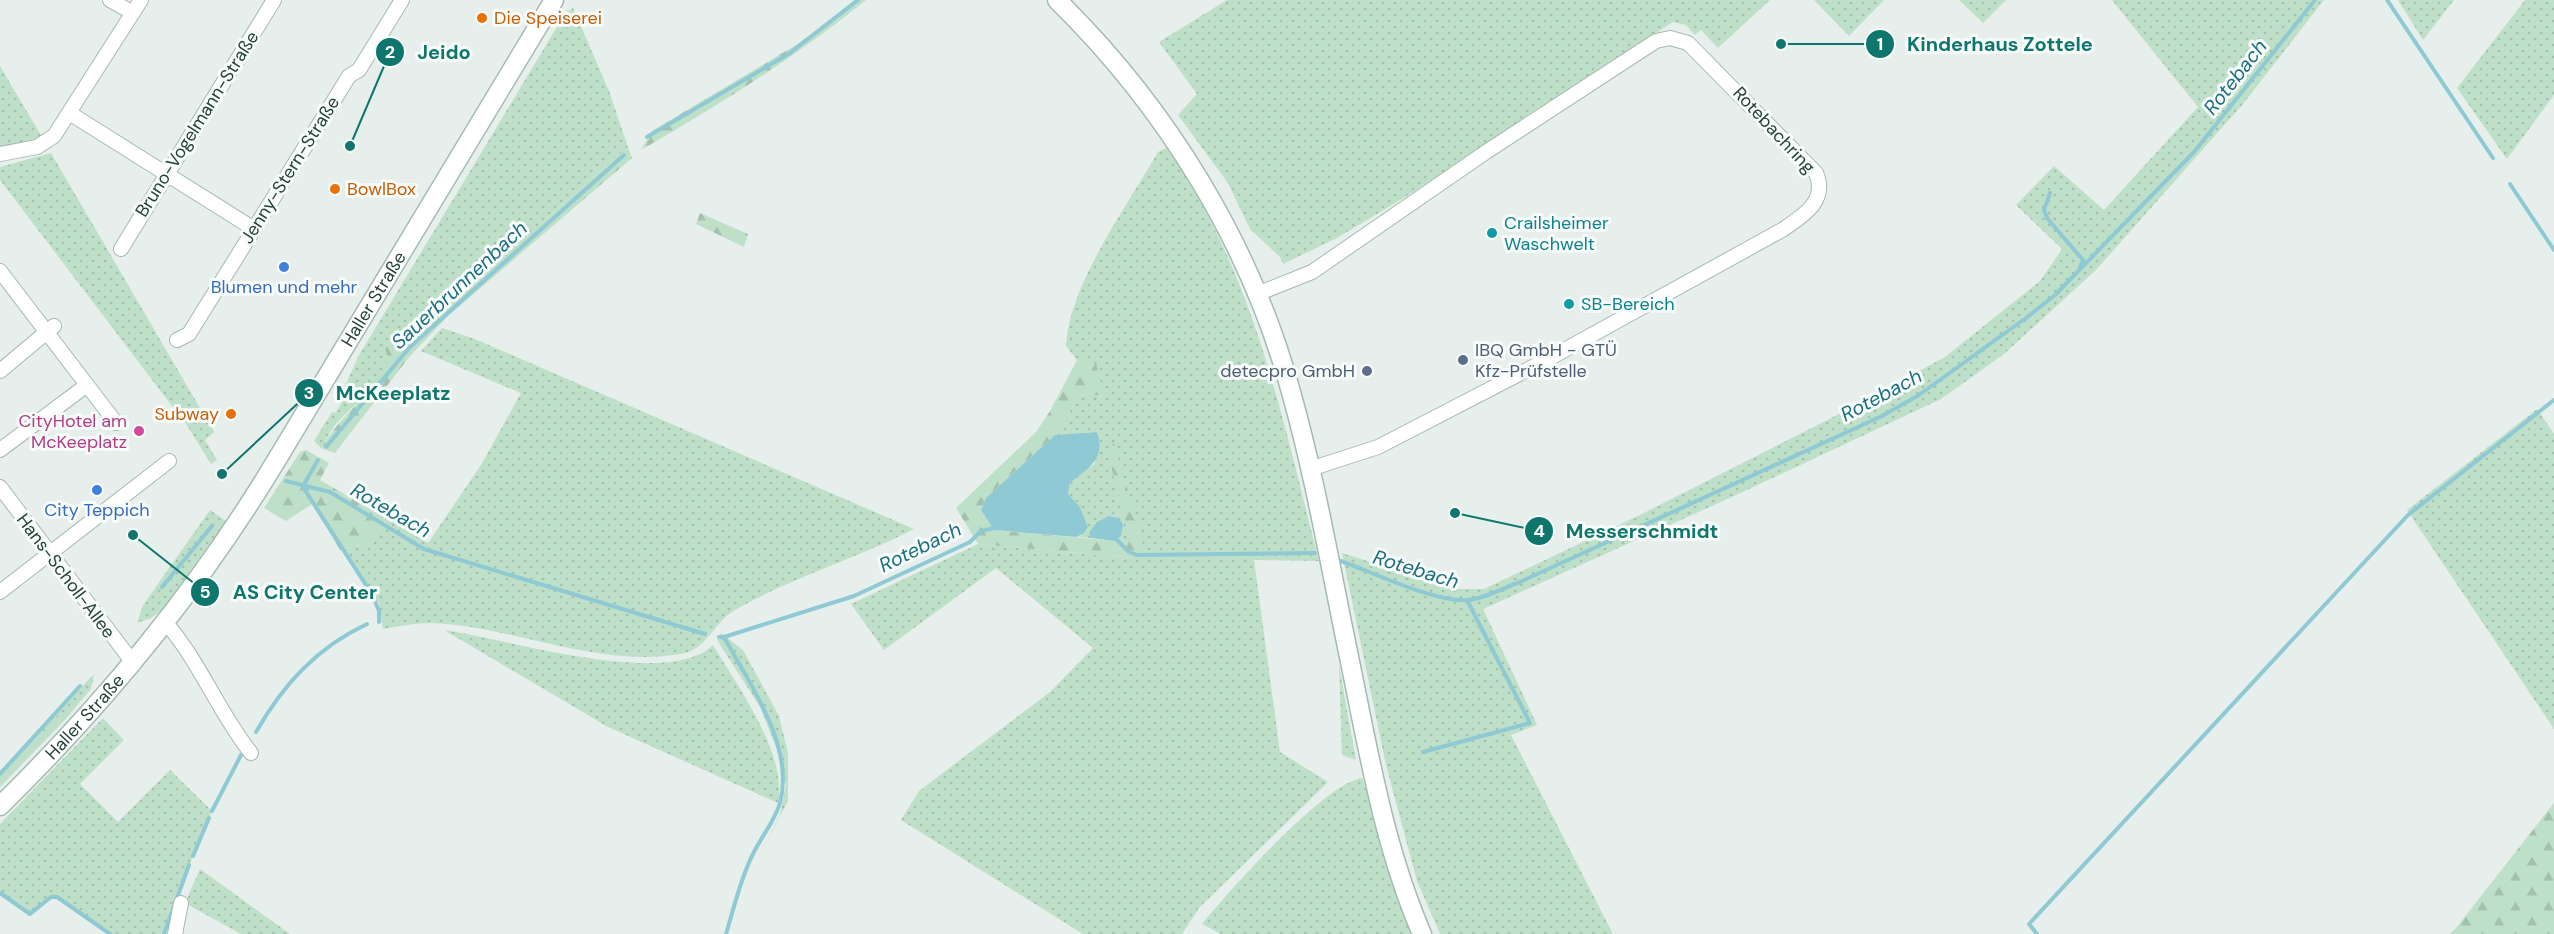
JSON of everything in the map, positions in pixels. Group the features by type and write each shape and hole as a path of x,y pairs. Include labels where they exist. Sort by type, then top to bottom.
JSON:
{"main road":[{"name":"Haller Straße","path":"0,806 134,664 229,535 272,469 554,0"},
{"path":"1057,0 1110,56 1171,138 1218,211 1257,294 1291,390 1310,469 1383,820 1404,893 1422,934"}],"street":[{"path":"110,0 133,13"},
{"path":"0,154 37,147 54,136 71,114 141,0"},
{"name":"Bruno-Vogelmann-Straße","path":"121,249 274,0"},
{"name":"Jenny-Stern-Straße","path":"177,340 189,334 349,76 358,70 402,0"},
{"name":"Rotebachring","path":"1257,294 1312,272 1486,152 1656,41 1670,38 1688,43 1708,61 1816,173 1821,185 1818,200 1801,218 1782,230 1399,437 1378,447 1310,469"},
{"path":"71,114 254,229"},
{"path":"0,271 51,330 87,385 116,423"},
{"path":"0,371 51,330"},
{"path":"0,450 87,385"},
{"path":"0,592 169,461"},
{"name":"Hans-Scholl-Allee","path":"0,487 134,664"},
{"path":"166,623 182,642 234,732 251,753"},
{"path":"175,934 182,903"}],"green space":[{"path":"855,0 866,0 756,80 641,150 652,131 799,43"},
{"path":"1227,0 1770,0 1718,48 1701,30 1695,35 1686,25 1673,22 1410,194 1337,238 1283,264 1280,257 1250,229 1228,183 1178,115 1197,94 1159,42"},
{"path":"1814,0 1884,0 1849,36"},
{"path":"1959,0 2006,0 1983,23"},
{"path":"2112,0 2324,0 2243,104 2096,270 2004,354 1941,399 1734,496 1483,609 1537,725 1511,735 1613,934 1440,934 1417,881 1386,765 1342,553 1455,589 1484,589 1642,514 1849,409 1945,357 2040,281 2062,249 2016,205 2054,166 2104,210 2198,107"},
{"path":"2398,0 2454,0 2423,40"},
{"path":"2525,0 2554,0 2554,95 2507,159 2457,88"},
{"path":"573,8 609,91 628,147 526,236 506,243 501,258 432,322 420,328 410,328 388,353 387,362 377,381 336,424 321,448 314,441 332,412 335,413 341,404 338,402 358,357 566,12"},
{"path":"0,66 42,137 0,149"},
{"path":"628,147 632,158 449,315 410,356 335,453 321,448 382,371 388,358 384,345 410,328 420,328 432,322 501,258 506,243 526,236"},
{"path":"1166,148 1177,161 1215,230 1235,275 1253,321 1295,465 1319,561 1254,560 1280,752 1328,782 1199,908 1182,934 1083,934 901,820 919,791 1050,692 1093,648 996,568 884,650 851,604 978,544 1135,558 1107,451 1129,536 1125,544 1115,541 1121,536 1089,533 1090,538 1076,537 1081,536 1088,527 1080,507 1068,494 1070,483 1095,463 1098,432 1055,435 1080,394 1103,396 1096,364 1077,360 1066,346 1070,322 1077,298 1102,246 1158,152"},
{"path":"51,153 214,432 205,440 217,460 211,464 188,427 0,180 0,167"},
{"path":"700,213 748,234 744,247 696,224"},
{"path":"442,328 475,339 914,529 757,598 727,615 697,647 680,654 649,657 618,656 464,626 433,623 383,629 379,603 345,549 372,542 387,519 428,543 481,465 521,393 421,351"},
{"path":"1077,360 1096,363 1104,396 1080,394 1055,435 986,498 981,510 994,530 1115,541 1125,544 1129,535 1107,451 1114,443 1143,542 1135,558 978,544 956,508 1036,432"},
{"path":"2537,409 2554,434 2554,729 2407,510"},
{"path":"306,450 329,463 320,480 387,519 372,542 340,550 312,504 286,521 264,508 300,452"},
{"path":"210,510 226,521 162,610 151,618 137,623 143,605"},
{"path":"444,630 543,650 624,662 660,663 691,658 713,645 747,700 768,742 779,784 778,803 608,727"},
{"path":"721,633 743,650 779,716 788,753 788,801 756,862 780,815 786,785 777,750 760,707 717,640"},
{"path":"1339,665 1356,760 1342,755"},
{"path":"94,674 91,689 63,722 54,715"},
{"path":"54,715 63,722 0,787 0,771"},
{"path":"103,718 124,740 80,784 118,822 170,770 212,811 173,904 164,934 110,934 57,897 51,897 30,914 0,893 0,824"},
{"path":"1362,778 1415,934 1221,934 1202,924 1254,865 1302,818 1346,784"},
{"path":"2554,803 2554,934 2450,934 2456,928"},
{"path":"200,869 290,934 241,934 185,903"}],"water":[{"path":"1097,432 1099,449 1097,456 1089,467 1070,483 1068,494 1080,507 1088,527 1083,534 1076,537 994,530 981,510 986,498 1055,435"},
{"path":"1109,516 1118,518 1123,524 1121,536 1115,541 1090,538 1089,533 1097,522"}],"waterway":[{"name":"Sauerbrunnenbach","path":"647,137 790,53 858,0"},
{"name":"Rotebach","path":"1341,561 1439,597 1454,600 1480,598 1520,582 1882,416 1919,395 2055,295 2194,152 2315,0"},
{"path":"2387,0 2493,158"},
{"name":"Sauerbrunnenbach","path":"326,447 410,347 624,155"},
{"path":"2510,184 2554,250"},
{"path":"2050,193 2044,210 2047,218 2083,260 2081,265"},
{"path":"2037,934 2029,924 2408,515 2554,400"},
{"name":"Sauerbrunnenbach","path":"303,486 318,460"},
{"name":"Rotebach","path":"286,481 330,492 424,549 705,634"},
{"path":"303,487 373,596 379,611 379,622"},
{"name":"Sauerbrunnenbach","path":"162,587 212,526"},
{"name":"Rotebach","path":"719,637 854,596 970,542 981,531 995,528"},
{"name":"Rotebach","path":"1115,538 1129,552 1137,555 1315,553"},
{"path":"1423,752 1530,723 1467,600"},
{"path":"256,732 266,715 302,669 332,644 367,624"},
{"path":"724,637 757,696 776,738 783,781 780,803 748,865 726,934"},
{"name":"Sauerbrunnenbach","path":"0,774 80,686"},
{"path":"212,811 241,755"},
{"path":"193,856 209,818"},
{"path":"164,934 189,865"},
{"path":"0,893 30,914 51,897 57,897 110,934"}],"place":[{"name":"Die Speiserei","path":"482,18"},
{"name":"Kinderhaus Zottele","path":"1781,44"},
{"name":"Jeido","path":"350,146"},
{"name":"BowlBox","path":"335,189"},
{"name":"Crailsheimer Waschwelt","path":"1492,233"},
{"name":"Blumen und mehr","path":"284,267"},
{"name":"SB-Bereich","path":"1569,304"},
{"name":"IBQ GmbH - GTÜ Kfz-Prüfstelle","path":"1463,360"},
{"name":"detecpro GmbH","path":"1367,371"},
{"name":"Subway","path":"231,414"},
{"name":"CityHotel am McKeeplatz","path":"139,431"},
{"name":"McKeeplatz","path":"222,474"},
{"name":"City Teppich","path":"97,490"},
{"name":"Messerschmidt","path":"1455,513"},
{"name":"AS City Center","path":"133,535"}]}
